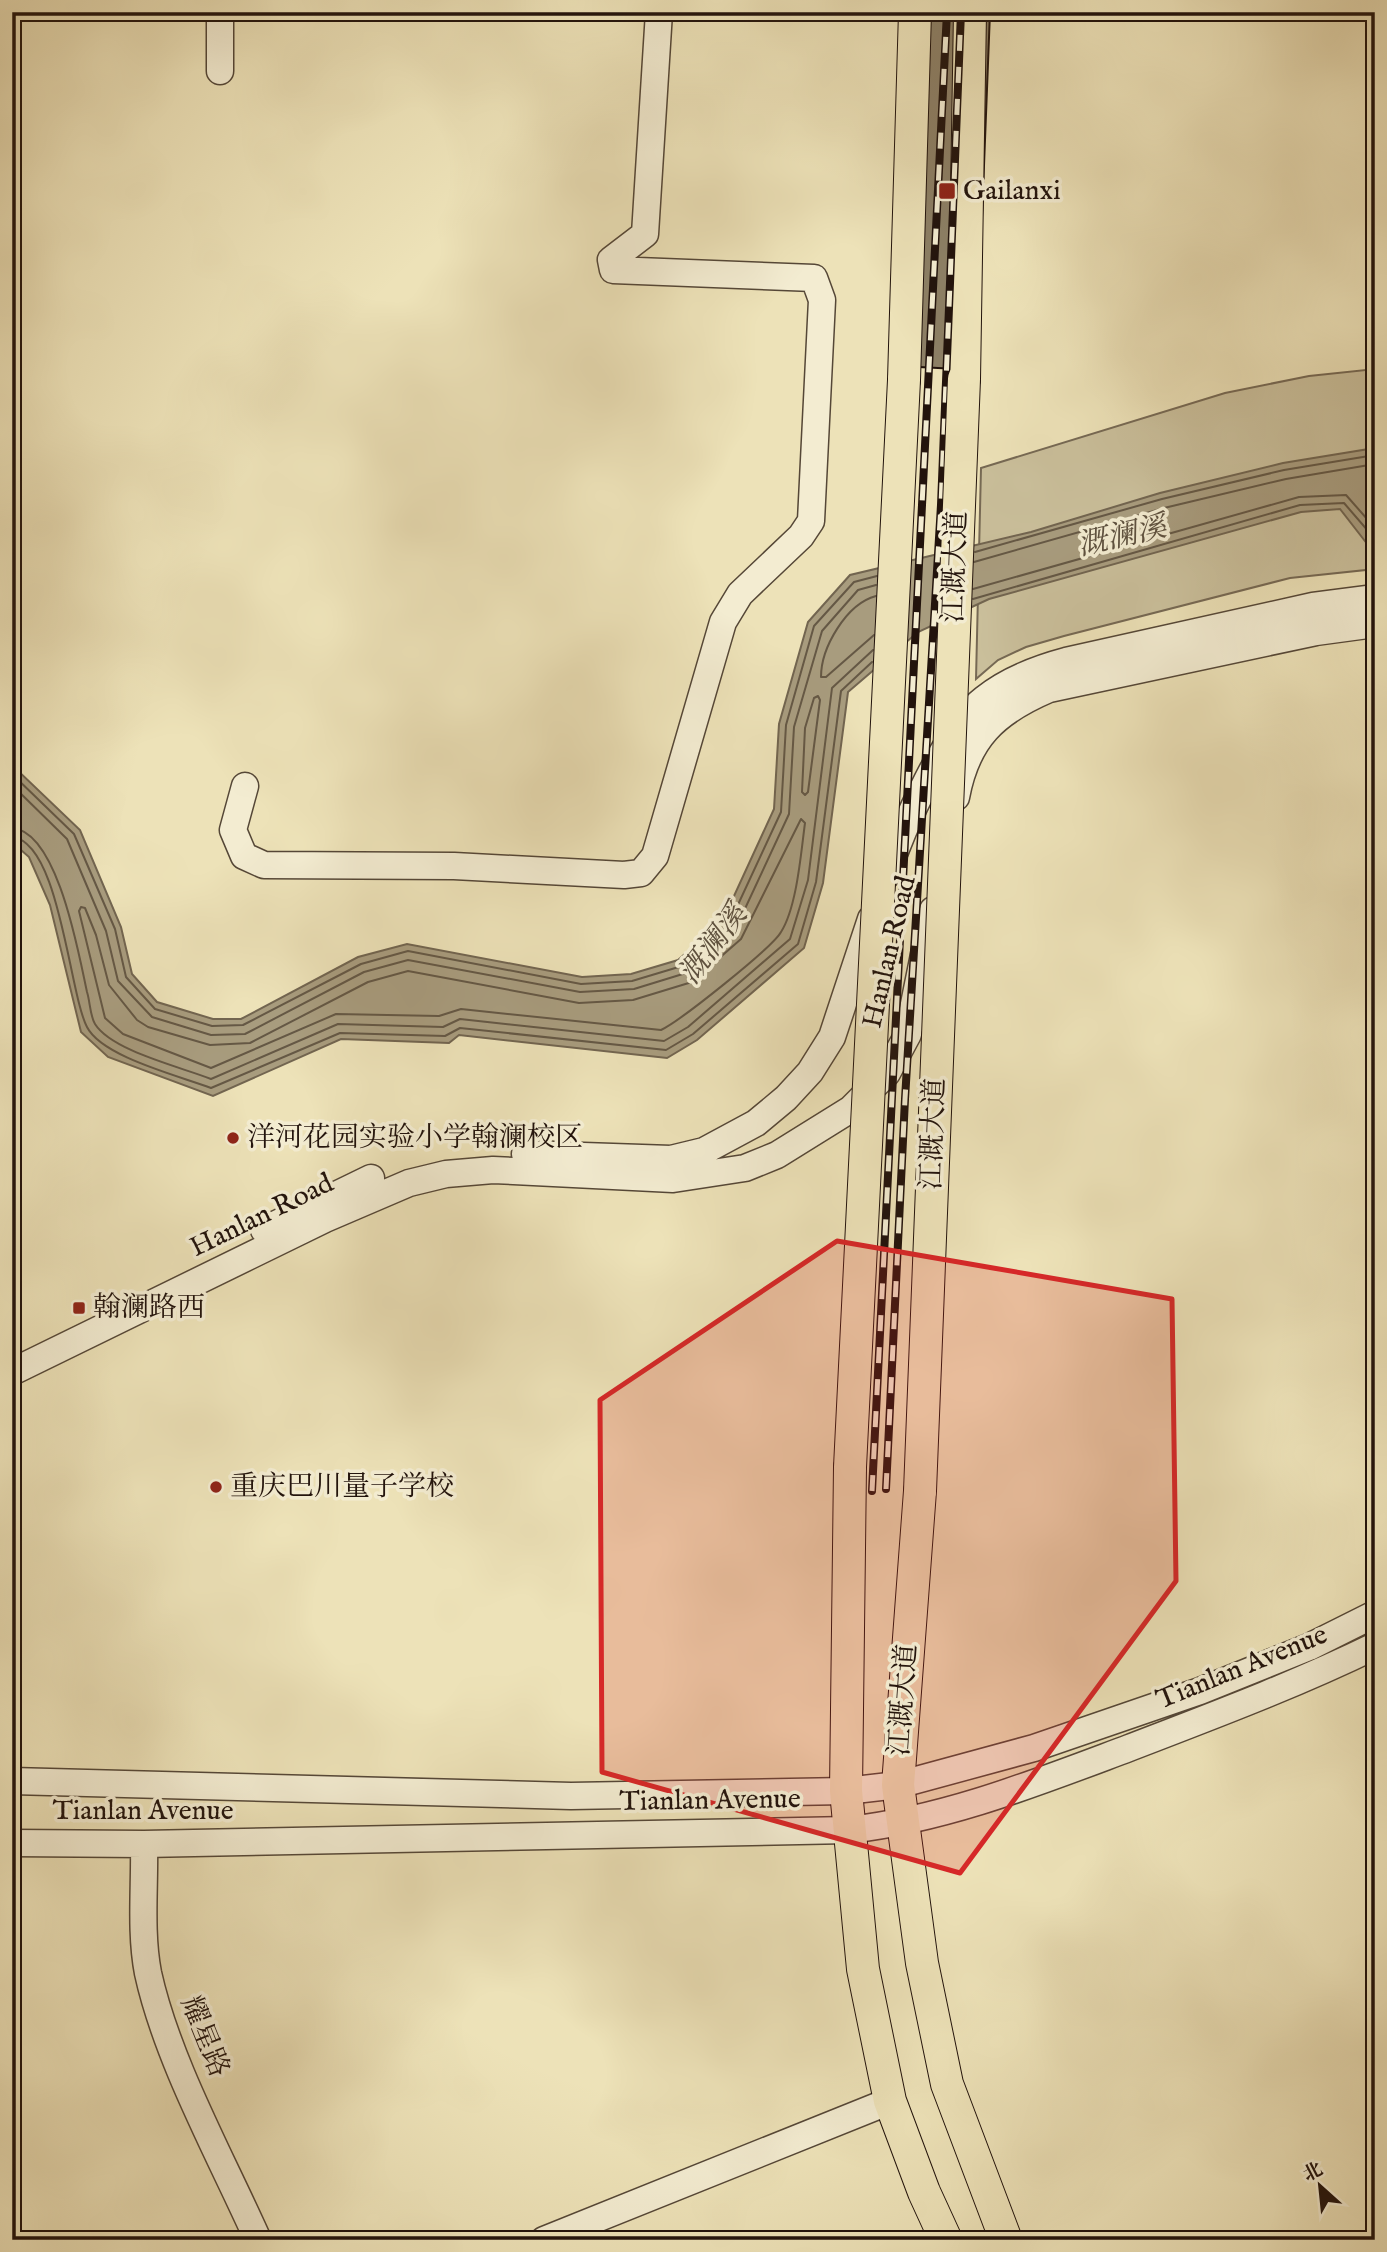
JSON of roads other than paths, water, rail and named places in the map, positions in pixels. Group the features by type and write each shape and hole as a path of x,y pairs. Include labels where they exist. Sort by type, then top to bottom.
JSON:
{"main road":[{"name":"江溉大道","path":"915,12 904,380 850,1467 846,1791 863,1969 890,2101 924,2192 946,2240"},
{"name":"江溉大道","path":"970,12 964,379 920,1491 898,1785 922,1963 947,2084 1006,2240"}],"street":[{"path":"220,12 220,71"},
{"path":"245,786 233,830 244,856 264,865 454,866 624,875 641,873 655,856 723,622 740,594 801,536 811,521 822,300 814,278 614,270 611,260 645,234 659,12"},
{"name":"Hanlan Road","path":"12,1355 316,1203 401,1167 441,1157 492,1153 671,1159 704,1151 731,1139 786,1098 810,1072 832,1037 901,830 957,729 981,700 1010,681 1066,661 1313,606 1375,598"},
{"name":"Hanlan Road","path":"12,1372 42,1360 325,1219 409,1182 446,1174 493,1170 673,1179 744,1168 777,1155 851,1109 887,1073 908,1034 960,773 974,743 997,716 1021,701 1061,686 1316,632 1375,624"},
{"name":"Tianlan Avenue","path":"12,1781 571,1796 846,1791 898,1785 1034,1748 1200,1691 1309,1647 1375,1614"},
{"name":"Tianlan Avenue","path":"12,1843 144,1844 849,1830 902,1824 1052,1777 1326,1670 1375,1646"},
{"name":"耀星路","path":"144,1844 148,1969 156,2004 169,2041 258,2240"},
{"path":"544,2240 890,2101"}],"water":[{"name":"溉澜溪","path":"1375,448 1375,547 1368,545 1340,509 1301,512 989,599 918,632 848,692 823,883 804,948 697,1040 667,1058 459,1035 449,1043 341,1039 213,1096 108,1057 81,1032 50,905 29,857 12,842 12,765 80,830 121,927 132,974 157,1002 213,1019 241,1019 358,957 407,944 582,977 631,974 678,960 723,920 774,809 779,724 808,622 850,575 1031,532 1160,493 1283,463"}],"railway":[{"path":"872,1491 947,12"},
{"path":"886,1489 905,1099 941,505 961,12"}],"place":[{"name":"Gailanxi","path":"947,191"},
{"name":"洋河花园实验小学翰澜校区","path":"233,1138"},
{"name":"翰澜路西","path":"79,1308"},
{"name":"重庆巴川量子学校","path":"216,1487"}]}
